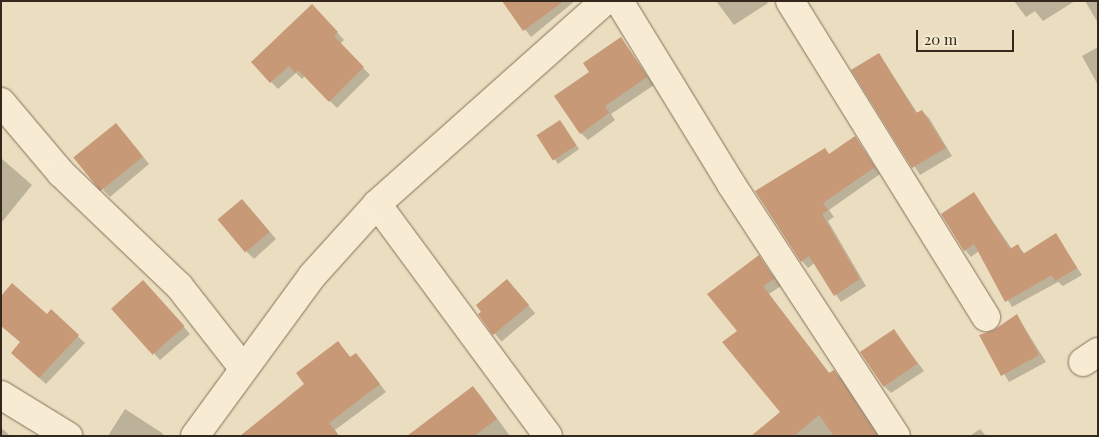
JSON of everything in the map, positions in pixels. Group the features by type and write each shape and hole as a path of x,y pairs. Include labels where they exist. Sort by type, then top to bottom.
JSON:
{"street":[{"path":"195,436 312,276 377,204 605,1"},
{"path":"619,1 731,184 896,436"},
{"path":"790,1 986,317"},
{"path":"1,102 61,173 179,286 243,368"},
{"path":"377,204 548,436"},
{"path":"1,395 68,436"}],"building":[{"path":"502,1 564,1 523,31"},
{"path":"312,4 338,32 334,36 364,67 329,102 298,70 295,73 289,66 270,83 251,62"},
{"path":"621,37 647,77 605,106 609,113 580,134 554,96 589,72 583,63"},
{"path":"879,53 916,113 922,110 946,148 912,168 851,70"},
{"path":"560,120 576,145 553,160 537,135"},
{"path":"116,123 143,156 100,191 73,158"},
{"path":"855,136 875,167 823,203 828,210 822,214 860,279 834,296 809,256 801,262 755,191 825,148 829,154"},
{"path":"974,192 1010,249 1018,244 1023,254 1056,233 1077,268 1055,281 1052,275 1005,302 974,244 964,251 941,214"},
{"path":"242,199 270,232 245,253 217,220"},
{"path":"759,255 774,279 763,286 829,373 834,370 877,436 834,436 819,415 794,436 751,436 780,412 722,342 737,331 707,294"},
{"path":"507,279 529,305 493,335 478,314 481,312 476,305"},
{"path":"143,280 184,326 153,355 111,309"},
{"path":"12,283 47,314 51,309 79,335 39,378 11,353 20,342 1,326 1,296"},
{"path":"1017,314 1039,355 1001,376 979,335 994,330"},
{"path":"894,329 917,364 883,387 860,352"},
{"path":"338,341 350,357 356,353 380,384 329,423 339,436 240,436 304,384 296,373"},
{"path":"473,386 497,419 474,436 407,436"}]}
